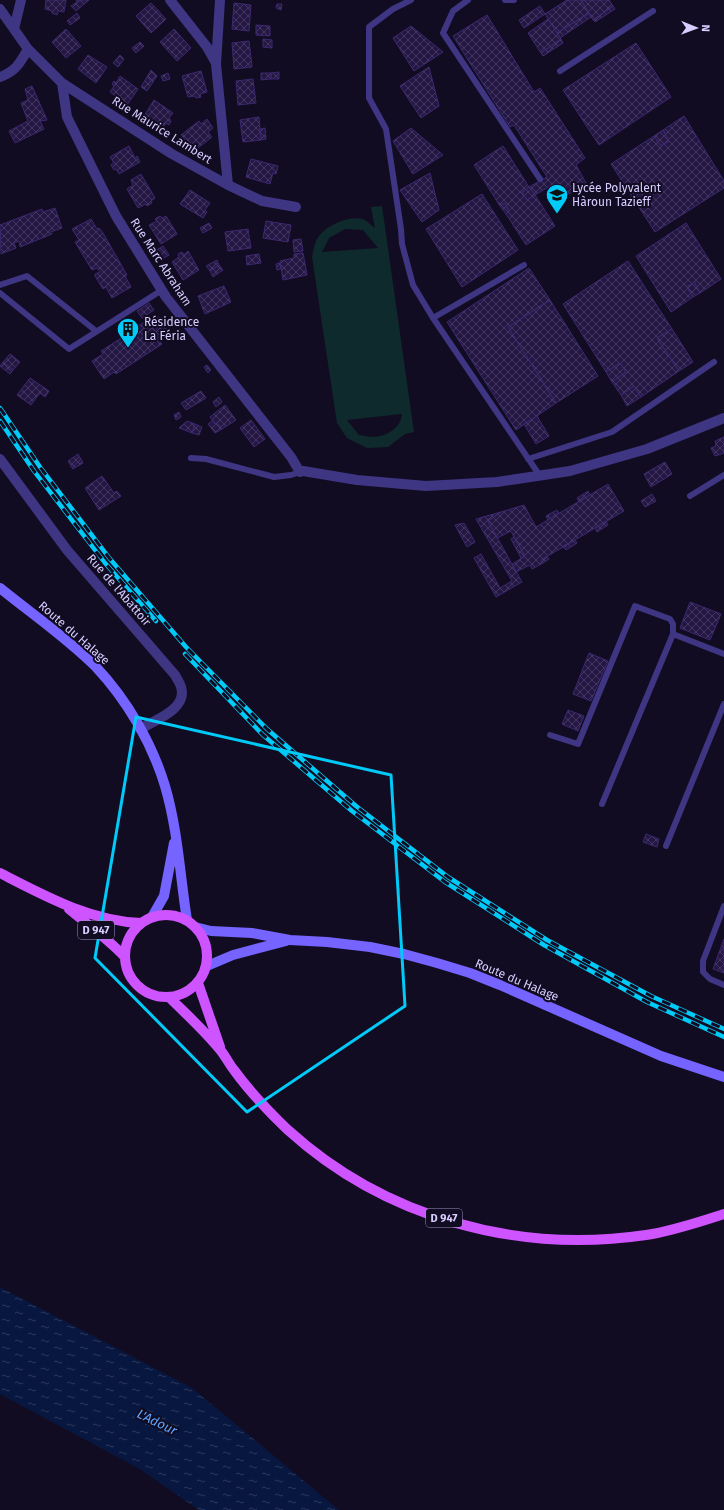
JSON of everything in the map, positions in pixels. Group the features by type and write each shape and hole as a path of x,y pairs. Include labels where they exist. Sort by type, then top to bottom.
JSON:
{"main road":[{"name":"Route du Halage","path":"0,588 47,625 95,666 123,702 140,729 156,762 165,787 180,862 181,882 191,924 211,931 252,933 290,940 327,942 370,947 404,954 470,973 661,1056 724,1077"},
{"name":"Route du Halage","path":"152,917 164,896 175,837"},
{"name":"D 947","path":"0,873 66,906 108,919 141,923"},
{"name":"D 947","path":"66,906 103,935 125,956"},
{"path":"170,915 191,924 202,935 206,945 208,956 207,966 198,983 180,996 170,998 148,994 138,987 126,968 126,944 132,932 141,923 152,917 170,915"},
{"name":"Route du Halage","path":"207,966 233,955 290,940"},
{"name":"D 947","path":"198,983 221,1051"},
{"name":"D 947","path":"170,998 195,1021 221,1051 232,1068 258,1101 289,1130 326,1162 367,1186 406,1206 455,1222 506,1235 556,1240 599,1240 647,1234 696,1223 724,1214"}],"street":[{"path":"14,29 21,0"},
{"path":"170,0 207,47 216,64"},
{"path":"220,0 216,64 228,185"},
{"name":"Rue Maurice Lambert","path":"0,9 28,49 62,83 172,154 228,185 262,202 296,207"},
{"path":"0,77 8,74 18,66 28,49"},
{"name":"Rue Marc Abraham","path":"62,83 67,117 116,216 162,290 291,457 300,472"},
{"path":"300,472 303,471 357,480 426,486 497,482 570,471 647,449 724,418"},
{"name":"Rue de l'Abattoir","path":"0,458 67,550 175,675 182,688 180,702 174,709 163,717 140,729"}],"lane":[{"path":"411,0 393,9 369,27 369,98 386,129 402,244 413,285 433,318 540,476"},
{"path":"468,0 453,11 444,33 540,179"},
{"path":"505,0 514,0"},
{"path":"560,71 653,11"},
{"path":"433,318 524,265"},
{"path":"0,285 27,276 96,331"},
{"path":"0,293 69,349 162,290"},
{"path":"528,459 612,432 714,362"},
{"path":"191,458 206,459 274,477 291,475 300,472"},
{"path":"690,496 724,475"},
{"path":"550,735 578,744 635,606 670,619 673,624 673,634 602,804"},
{"path":"673,634 724,654"},
{"path":"666,846 724,704"},
{"path":"724,906 703,961 703,972 710,980 724,985"}],"highlighted area":[{"path":"136,717 391,775 405,1006 247,1112 95,958"}],"green space":[{"path":"382,206 414,432 405,434 388,447 367,448 347,438 337,423 312,257 316,241 319,236 330,226 344,220 359,218 365,220 375,228 371,207","holes":["345,229 363,230 378,248 322,252 329,238","402,414 399,423 393,430 375,437 359,435 347,420"]}],"water":[{"name":"L'Adour","path":"0,1287 192,1388 339,1510 199,1510 140,1469 0,1394"}],"building":[{"path":"46,0 66,0 64,12 58,11 57,15 52,13 52,11 45,9"},
{"path":"76,0 89,0 76,11 71,6 77,2"},
{"path":"567,0 581,0 589,13 557,33 545,14"},
{"path":"581,0 609,0 613,6 593,20"},
{"path":"151,3 166,19 151,33 136,16"},
{"path":"234,3 251,5 249,31 232,29"},
{"path":"277,4 282,4 281,10 276,8"},
{"path":"540,6 545,14 524,28 519,20"},
{"path":"613,6 615,9 595,22 593,20"},
{"path":"77,13 80,18 70,25 67,21"},
{"path":"589,13 591,17 560,38 557,33"},
{"path":"487,15 534,92 540,88 585,158 576,165 586,183 561,199 552,185 535,195 529,187 547,177 514,125 510,127 453,36"},
{"path":"548,19 561,39 541,53 528,33"},
{"path":"256,25 270,26 270,36 256,35"},
{"path":"411,26 443,52 414,71 393,38"},
{"path":"66,29 81,46 66,58 52,42"},
{"path":"174,29 191,48 177,61 160,42"},
{"path":"263,39 272,40 272,48 263,47"},
{"path":"561,39 563,43 543,56 541,53"},
{"path":"249,41 252,67 234,69 232,43"},
{"path":"140,42 144,46 136,53 132,48"},
{"path":"636,43 671,97 599,145 563,90"},
{"path":"88,55 107,67 96,83 78,69"},
{"path":"120,55 124,59 118,67 113,63"},
{"path":"429,67 439,106 421,118 400,86"},
{"path":"151,70 157,76 153,82 147,77"},
{"path":"201,71 207,92 200,94 201,97 188,97 182,76"},
{"path":"279,72 279,79 271,79 271,73"},
{"path":"168,73 170,79 163,81 161,76"},
{"path":"261,73 271,73 271,79 261,80"},
{"path":"120,76 138,89 127,105 110,92 114,86 112,84 114,81 116,83"},
{"path":"147,77 153,82 147,91 141,87"},
{"path":"253,79 256,103 238,105 236,81"},
{"path":"32,86 47,120 40,121 44,129 15,143 9,131 28,121 21,103 28,100 25,89"},
{"path":"154,100 173,113 169,118 171,121 169,125 166,123 162,129 144,116"},
{"path":"684,116 724,181 724,188 655,232 611,164 654,136 661,146 669,141 663,130"},
{"path":"259,117 261,140 243,142 240,120"},
{"path":"207,119 213,128 208,132 212,137 194,151 189,145 186,147 184,143 186,141 181,135 199,121 201,124"},
{"path":"265,128 266,139 261,140 260,129"},
{"path":"411,128 443,155 413,174 393,141"},
{"path":"663,130 669,141 661,146 654,136"},
{"path":"129,146 135,158 137,156 140,162 119,174 111,165 114,163 110,157"},
{"path":"503,146 529,187 522,192 527,200 535,195 555,226 526,245 506,214 509,211 505,203 500,206 474,165"},
{"path":"251,159 278,166 276,174 273,173 270,184 246,177"},
{"path":"430,173 439,210 422,222 400,190"},
{"path":"141,174 155,198 151,201 152,203 147,206 146,204 138,208 127,189 133,185 131,180"},
{"path":"529,187 535,195 527,200 522,192"},
{"path":"190,190 210,203 205,210 207,212 203,218 180,204"},
{"path":"482,194 518,250 462,287 426,229"},
{"path":"505,203 509,211 506,214 500,206"},
{"path":"55,208 62,228 51,232 52,234 20,247 19,241 14,243 16,248 1,254 0,225 42,209 43,212"},
{"path":"160,216 162,218 166,216 177,234 161,244 149,225 157,221 155,219"},
{"name":"Résidence La Féria","path":"91,219 97,229 99,228 103,233 127,275 125,276 131,287 112,298 106,287 103,289 95,276 95,274 100,272 97,268 92,270 75,242 79,240 72,229"},
{"path":"266,221 291,225 288,242 263,238"},
{"path":"209,223 212,228 203,233 200,228"},
{"path":"686,223 721,279 700,293 694,282 687,287 693,297 671,312 636,256"},
{"path":"248,229 251,248 228,251 225,232"},
{"path":"301,239 303,251 294,252 293,240"},
{"path":"163,246 169,255 157,262 152,253"},
{"path":"188,251 199,270 183,280 172,262 179,257 178,254 182,252 184,255"},
{"path":"303,253 307,275 283,280 280,261 294,258 294,254"},
{"path":"259,254 261,263 247,265 246,256"},
{"path":"217,260 219,265 210,271 206,266"},
{"path":"628,261 672,329 657,338 679,371 641,397 634,386 621,395 612,382 626,372 620,363 606,372 563,304"},
{"path":"280,263 281,269 277,270 276,264"},
{"path":"219,265 223,270 213,277 210,271"},
{"path":"529,268 550,300 508,327 556,403 516,430 447,322"},
{"path":"694,282 700,293 693,297 687,287"},
{"path":"224,286 231,302 205,314 198,296"},
{"path":"550,300 598,376 556,403 508,327"},
{"path":"149,303 154,310 142,318 137,311"},
{"name":"Résidence La Féria","path":"159,317 170,335 160,342 162,344 116,374 114,372 104,379 92,361 103,354 101,351 129,333 132,337 135,335 132,330 146,321 149,324"},
{"path":"672,329 693,362 679,371 657,338"},
{"path":"10,354 20,362 13,370 3,362"},
{"path":"3,362 13,370 10,374 0,366"},
{"path":"620,363 626,372 612,382 606,372"},
{"path":"207,365 211,370 208,373 204,367"},
{"path":"30,378 49,391 45,397 40,393 31,405 17,395"},
{"path":"634,386 641,397 627,406 621,395"},
{"path":"201,391 206,398 186,410 181,403"},
{"path":"219,397 222,402 216,407 213,402"},
{"path":"225,405 236,420 222,429 217,423 215,424 210,417"},
{"path":"179,412 181,417 176,420 174,415"},
{"path":"537,416 549,436 536,444 524,424"},
{"path":"213,420 215,424 217,423 222,429 215,433 208,424"},
{"path":"251,420 265,439 254,447 240,428"},
{"path":"187,421 195,424 192,433 179,428"},
{"path":"195,424 202,427 199,435 192,433"},
{"path":"724,437 724,453 715,456 711,448 716,446 715,441"},
{"path":"78,454 81,459 72,468 68,461"},
{"path":"81,459 83,463 73,469 72,468"},
{"path":"665,462 672,474 651,487 644,474"},
{"path":"102,476 114,493 117,491 121,496 99,510 85,488"},
{"path":"608,484 624,511 541,560 543,563 532,569 530,565 516,572 512,564 525,556 511,531 497,538 488,521 501,512 524,505 536,527"},
{"path":"588,491 590,495 579,502 577,498"},
{"path":"652,494 656,501 645,507 641,501"},
{"path":"557,510 559,513 548,520 546,516"},
{"path":"501,512 488,521 522,582 496,597 474,558 481,554 500,588 512,581 476,519"},
{"path":"606,521 608,525 597,532 595,528"},
{"path":"464,523 475,542 467,547 455,525"},
{"path":"514,537 525,556 521,558 511,539"},
{"path":"575,540 577,543 566,550 563,546"},
{"path":"547,556 549,559 543,563 541,560"},
{"path":"690,602 721,614 710,640 680,628"},
{"path":"589,653 608,661 591,701 573,694"},
{"path":"568,710 584,716 578,731 562,724"},
{"path":"646,834 659,839 657,847 643,842"},
{"path":"724,939 724,973 713,969"}],"railway":[{"path":"0,408 40,467 110,559 186,647 267,729 356,806 448,877 547,940 651,996 724,1029"},
{"path":"0,421 34,471 105,563 156,621"},
{"path":"185,654 263,735 352,811 445,882 544,945 647,1002 724,1037"}],"place":[{"name":"Lycée Polyvalent Hàroun Tazieff","path":"557,214"},
{"name":"Résidence La Féria","path":"128,348"}]}
